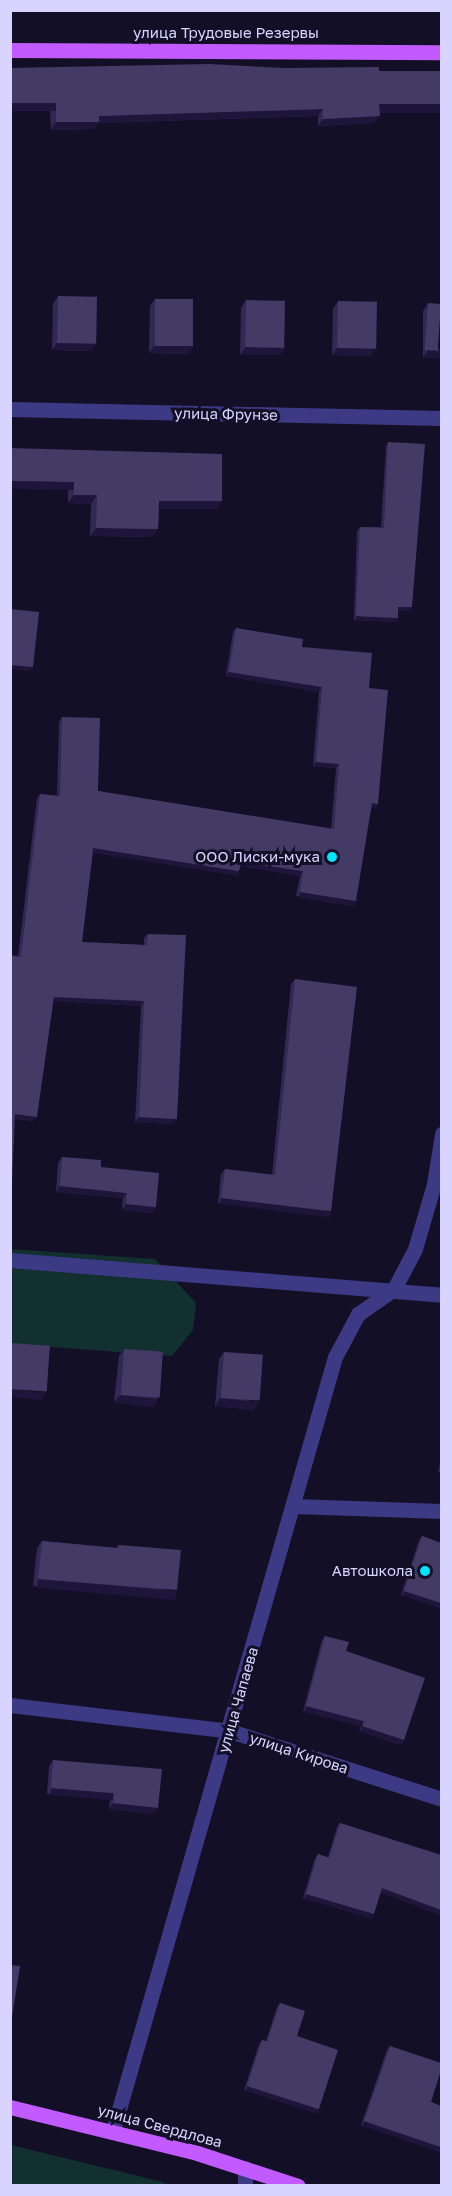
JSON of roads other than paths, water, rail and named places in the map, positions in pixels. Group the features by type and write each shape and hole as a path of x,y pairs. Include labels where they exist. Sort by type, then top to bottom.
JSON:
{"main road":[{"name":"улица Трудовые Резервы","path":"10,50 441,52"},
{"name":"улица Свердлова","path":"10,2107 113,2130 245,2168 298,2186"}],"street":[{"name":"улица Фрунзе","path":"10,409 441,418"},
{"name":"улица Чапаева","path":"113,2130 230,1731 335,1356 358,1314 394,1289 415,1249 434,1184 441,1134"},
{"path":"10,1260 441,1294"},
{"path":"293,1506 441,1511"},
{"name":"улица Кирова","path":"10,1705 230,1731 441,1799"},
{"path":"245,2168 245,2186"}],"place":[{"name":"ООО Лиски-мука","path":"332,857"},
{"name":"Автошкола","path":"425,1571"}]}
